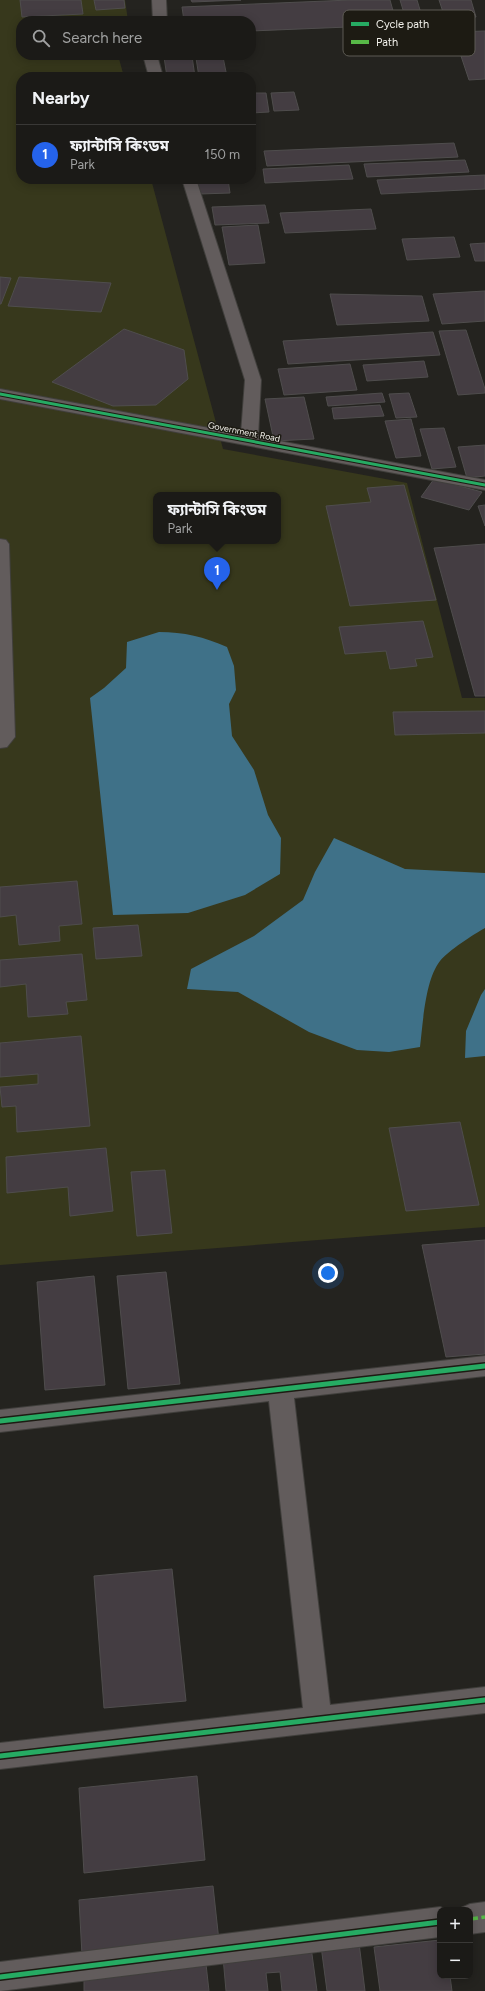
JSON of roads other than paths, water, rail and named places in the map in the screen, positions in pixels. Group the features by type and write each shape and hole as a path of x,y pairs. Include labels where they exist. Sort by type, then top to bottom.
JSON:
{"street":[{"path":"159,0 160,16"},
{"path":"151,60 155,72"},
{"path":"191,184 252,380 250,441"},
{"name":"Government Road","path":"0,394 485,485"},
{"path":"0,544 5,737 0,742"},
{"path":"0,1421 485,1366"},
{"path":"280,1390 318,1719"},
{"path":"0,1756 485,1700"},
{"path":"473,1919 485,1917"},
{"path":"0,1977 437,1922"}],"water":[{"path":"159,632 194,636 210,640 227,647 234,666 236,690 229,704 232,736 254,770 268,815 281,838 280,874 245,895 188,913 113,915 90,698 104,688 126,668 127,642"},
{"path":"334,838 405,869 485,873 485,928 449,952 440,961 435,969 428,990 420,1047 389,1052 357,1050 309,1032 238,992 187,989 191,969 254,936 303,900 315,872"},
{"path":"485,989 485,1056 465,1058 466,1031"}],"place":[{"name":"ফ্যান্টাসি কিংডম","path":"217,590"}]}
